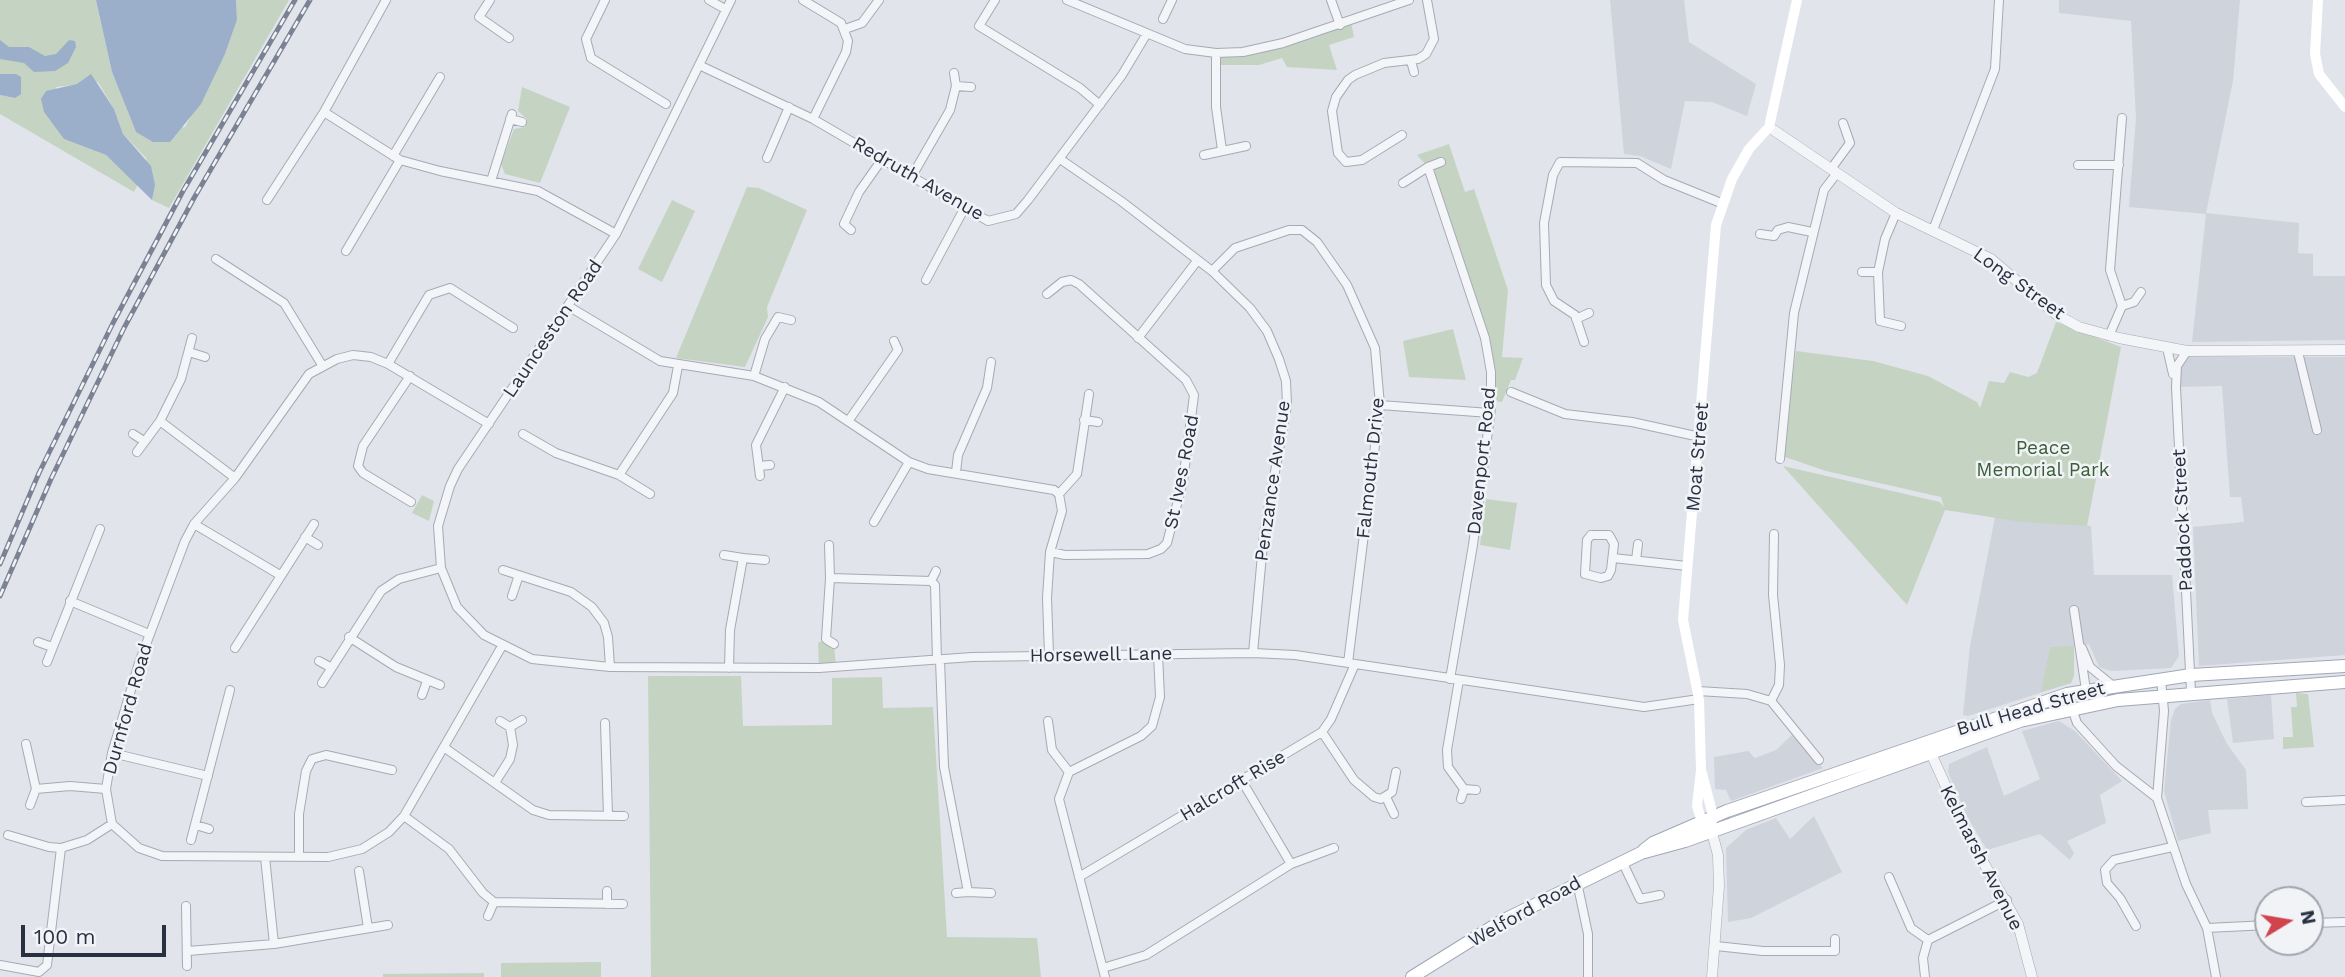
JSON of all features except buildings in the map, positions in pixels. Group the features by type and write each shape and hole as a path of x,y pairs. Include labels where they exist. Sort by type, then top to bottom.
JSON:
{"main road":[{"path":"1769,127 1797,0"},
{"path":"2318,0 2315,54 2319,74 2345,107"},
{"name":"Moat Street","path":"1704,824 1697,794 1701,770 1698,695 1683,620 1700,437 1713,250 1721,203 1749,149 1769,127"},
{"name":"Bull Head Street","path":"1704,824 1749,816 1814,793 1928,746 2067,694 2161,678 2345,666"},
{"name":"Bull Head Street","path":"1704,824 1730,810 1928,746 2072,708 2192,692 2345,682"},
{"name":"Welford Road","path":"1412,977 1425,973 1502,921 1622,861 1685,841 1704,824"},
{"name":"Welford Road","path":"1641,853 1653,843 1704,824"}],"street":[{"path":"267,200 324,112 386,0"},
{"path":"489,0 479,17 509,38"},
{"path":"605,0 586,40 591,58 666,104"},
{"path":"709,0 725,9"},
{"name":"Launceston Road","path":"502,646 473,625 457,607 441,568 438,526 450,486 458,469 616,234 731,0"},
{"path":"803,0 841,23 845,29 846,52 813,119"},
{"path":"845,29 862,23 879,0"},
{"path":"995,0 976,30 1080,88 1100,105"},
{"path":"1068,0 1146,35 1185,49 1216,53 1256,49 1340,25 1409,0"},
{"path":"1163,19 1172,0"},
{"path":"1331,0 1340,25"},
{"path":"1402,135 1362,160 1346,162 1338,153 1332,111 1336,97 1348,80 1384,63 1411,61 1426,54 1434,39 1427,0"},
{"path":"1933,230 1995,69 1999,0"},
{"name":"Redruth Avenue","path":"699,65 813,119 988,221 1016,214 1100,105 1146,35"},
{"path":"1216,53 1216,107 1222,150"},
{"path":"1411,61 1414,72"},
{"path":"912,176 950,110 956,86 954,73"},
{"path":"346,251 440,78"},
{"path":"422,82 432,89"},
{"path":"956,86 971,87"},
{"path":"766,158 789,107"},
{"path":"324,112 397,158 538,191 616,234"},
{"path":"491,181 511,116 522,121"},
{"path":"2109,336 2122,306 2110,270 2122,118"},
{"path":"1780,459 1794,313 1824,190 1850,143 1843,123"},
{"name":"Long Street","path":"1769,127 1896,213 1992,259 2057,315 2079,327 2109,336 2187,351 2345,350"},
{"path":"1204,155 1246,146"},
{"path":"851,230 844,224 859,192 883,158"},
{"name":"Penzance Avenue","path":"1060,159 1121,201 1212,271 1250,308 1267,331 1286,381 1287,405 1264,533 1253,653"},
{"path":"1402,183 1427,167 1441,162"},
{"path":"1584,342 1576,319 1554,301 1546,285 1544,223 1553,176 1560,162 1637,163 1664,180 1721,203"},
{"path":"2078,165 2119,165"},
{"name":"Davenport Road","path":"1427,167 1485,338 1492,372 1490,413 1447,750 1448,767 1464,789"},
{"path":"926,280 964,209"},
{"path":"1896,213 1885,239 1878,272 1880,321 1900,326"},
{"path":"1760,234 1774,236 1778,230 1788,227 1812,232"},
{"name":"Falmouth Drive","path":"1212,271 1235,248 1261,237 1289,230 1302,230 1312,237 1347,285 1368,328 1375,348 1380,405 1352,664"},
{"path":"216,259 284,303 322,365"},
{"path":"1138,338 1198,261"},
{"path":"1862,272 1878,272"},
{"name":"St Ives Road","path":"1047,295 1062,282 1071,280 1079,284 1186,380 1194,395 1194,414 1172,533 1161,550 1148,554 1065,555 1050,552"},
{"path":"388,363 429,295 450,288 513,328"},
{"path":"2122,306 2134,302 2141,292"},
{"path":"568,306 646,355 678,366 754,376 785,387 849,420 909,461 928,469 956,472 986,481 1055,490 1059,494 1062,511 1050,552 1047,598 1049,655"},
{"path":"1576,319 1588,313"},
{"path":"754,376 765,339 777,315 791,320"},
{"path":"137,452 160,421 181,379 192,338"},
{"path":"849,420 901,352 894,341"},
{"path":"2167,348 2176,387"},
{"name":"Paddock Street","path":"2187,351 2177,366 2176,387 2192,692"},
{"path":"189,352 205,357"},
{"path":"2298,352 2316,430"},
{"name":"Durnford Road","path":"112,824 106,789 113,753 149,634 194,524 235,478 309,374 322,365 353,355 388,363 489,424"},
{"path":"956,472 958,455 987,388 990,362"},
{"path":"619,475 673,393 678,366"},
{"path":"410,376 363,446 358,466 363,473 411,502"},
{"path":"770,465 759,471 756,445 785,387"},
{"path":"1511,392 1564,414 1632,422 1700,437"},
{"path":"1059,494 1077,474 1089,394"},
{"path":"1380,405 1490,413"},
{"path":"1084,420 1098,422"},
{"path":"160,421 235,478"},
{"path":"539,443 544,433"},
{"path":"133,434 145,441"},
{"path":"523,435 556,453 619,475 650,494"},
{"path":"874,522 909,461"},
{"path":"194,524 280,575"},
{"path":"235,648 314,524"},
{"path":"47,662 100,529"},
{"path":"1774,534 1773,595 1780,665 1779,685 1770,701 1819,760"},
{"path":"1591,535 1612,538 1613,558 1608,576 1601,578 1585,574 1587,540 1591,535"},
{"path":"306,537 318,545"},
{"path":"1636,560 1638,544"},
{"path":"826,642 830,545"},
{"path":"724,555 765,560"},
{"path":"729,668 730,630 743,558"},
{"path":"1613,558 1687,566"},
{"path":"322,683 349,637 381,591 399,579 441,568"},
{"path":"503,570 571,592 592,607 604,622 610,667"},
{"path":"931,581 936,571"},
{"path":"512,596 519,575"},
{"path":"830,578 931,581 935,585 944,767 968,892"},
{"path":"70,601 149,634"},
{"path":"2104,702 2086,690 2076,610 2082,650 2090,667 2112,685"},
{"path":"233,631 241,637"},
{"path":"349,637 396,667 440,685"},
{"path":"38,642 52,647"},
{"path":"8,835 61,848 87,839 112,824 139,848 162,856 299,857 345,855 362,849 389,832 404,816 502,646"},
{"name":"Horsewell Lane","path":"502,646 543,661 610,667 836,668 1049,655 1253,653 1352,664 1644,707 1698,695 1747,694 1770,701"},
{"path":"1158,654 1160,697 1152,726 1141,736 1069,772 1059,799 1104,973 1146,955 1291,864 1334,848"},
{"path":"319,661 330,667"},
{"name":"Halcroft Rise","path":"1079,877 1322,732 1331,719 1352,664"},
{"path":"2161,678 2163,737 2157,798 2172,848 2207,928 2216,977"},
{"path":"422,695 427,681"},
{"path":"191,840 230,690"},
{"path":"2067,694 2077,723 2116,766 2157,798"},
{"path":"510,727 522,720"},
{"path":"1048,720 1052,750 1069,772"},
{"path":"496,782 510,759 513,745 510,727 500,721"},
{"path":"606,723 608,815"},
{"path":"1322,732 1366,792 1381,799 1386,797 1392,792 1396,772"},
{"path":"26,744 36,789 30,805"},
{"name":"Kelmarsh Avenue","path":"1928,746 1968,835 2007,900 2018,924 2032,977"},
{"path":"444,748 533,810 549,815 624,816"},
{"path":"113,753 208,776"},
{"path":"299,857 299,814 306,771 312,759 326,755 392,769"},
{"path":"1242,781 1291,864"},
{"path":"36,789 70,786 106,789"},
{"path":"1461,799 1464,789 1476,790"},
{"path":"1386,797 1394,814"},
{"path":"2306,802 2345,800"},
{"path":"404,816 449,849 494,902 623,904"},
{"path":"1704,824 1718,855 1716,946 1712,977"},
{"path":"196,825 209,829"},
{"path":"0,965 39,972 47,965 61,848"},
{"path":"2136,926 2120,898 2106,883 2105,870 2114,860 2172,848"},
{"path":"265,856 274,944"},
{"path":"1622,861 1640,899 1660,895"},
{"path":"359,871 368,928"},
{"path":"1889,877 1911,928 1928,940"},
{"path":"1577,882 1587,925 1588,977"},
{"path":"607,891 607,904"},
{"path":"956,892 991,893"},
{"path":"1925,977 1923,958 1928,940 2007,900"},
{"path":"488,916 494,902"},
{"path":"186,906 187,966"},
{"path":"2324,923 2345,922"},
{"path":"188,950 274,944 388,925"},
{"path":"2207,928 2254,926"},
{"path":"1716,946 1763,951 1824,952 1835,951 1835,939"}],"shaded area":[{"path":"1610,0 1684,0 1689,42 1756,84 1747,116 1712,102 1685,101 1671,169 1640,156 1624,154"},
{"path":"2059,0 2240,0 2233,81 2206,213 2299,223 2298,253 2313,254 2313,276 2345,276 2345,340 2192,342 2206,214 2129,207 2136,118 2131,21 2059,13"},
{"path":"2187,351 2196,356 2345,357 2345,655 2199,666 2193,527 2244,522 2241,497 2230,497 2222,386 2176,387 2177,366"},
{"path":"1995,517 2091,526 2094,575 2172,575 2179,656 2171,668 2111,671 2099,667 2089,644 2074,646 2074,675 2071,683 1968,716 1963,715 1970,646"},
{"path":"2271,695 2274,739 2233,743 2227,699"},
{"path":"2210,700 2212,713 2227,744 2246,770 2248,809 2208,810 2211,833 2178,841 2164,791 2171,720 2175,709 2181,704"},
{"path":"2059,721 2075,731 2122,781 2100,795 2106,823 2067,841 2074,853 2070,860 2040,834 1987,850 1967,816 1948,772 1949,764 1987,747 2004,796 2040,779 2022,731"},
{"path":"1793,734 1823,768 1731,801 1726,790 1715,789 1714,757 1748,751 1755,758 1776,750"},
{"path":"1814,816 1842,872 1751,918 1728,922 1726,848 1746,830 1776,818 1790,839"}],"green space":[{"path":"0,0 96,0 112,72 136,132 185,127 225,54 237,20 236,0 289,0 169,208 152,200 154,185 146,158 123,134 114,109 98,82 56,87 64,139 106,155 138,184 134,192 0,114 0,95 15,98 16,74 0,74"},
{"path":"1351,22 1354,37 1329,45 1337,70 1287,67 1282,58 1259,65 1216,65 1216,53 1243,52"},
{"path":"522,87 570,107 540,183 505,174 501,164 514,129 525,127 527,119 518,111"},
{"path":"1449,144 1465,192 1474,189 1508,290 1502,357 1523,358 1515,380 1511,380 1502,402 1491,401 1485,338 1428,167 1417,155"},
{"path":"747,187 759,188 807,210 767,307 768,317 745,367 676,358"},
{"path":"672,200 695,211 662,282 638,269"},
{"name":"Peace Memorial Park","path":"2056,322 2121,347 2087,526 2022,522 1945,510 1907,605 1783,466 1940,502 1944,507 1941,497 1826,471 1782,456 1796,351 1873,361 1928,376 1977,402 1980,408 1989,381 2004,383 2010,372 2028,377 2037,373"},
{"path":"1453,329 1466,380 1409,377 1403,341"},
{"path":"422,495 434,501 429,521 412,513"},
{"path":"1486,499 1517,503 1510,550 1480,545"},
{"path":"826,639 834,644 836,668 819,668 818,643"},
{"path":"2074,646 2074,675 2071,683 2041,692 2050,647"},
{"path":"648,676 741,676 743,726 832,725 832,678 882,677 883,708 933,707 947,937 1037,938 1041,977 651,977"},
{"path":"2296,693 2308,694 2314,747 2283,749 2283,737 2293,737 2291,707 2297,707"},
{"path":"601,962 601,977 501,977 501,963"},
{"path":"484,973 484,977 383,977 383,974"}],"water":[{"path":"96,0 236,0 237,20 225,54 201,104 170,142 153,142 136,132 112,72"},
{"path":"0,40 9,47 29,47 45,56 56,54 69,40 75,41 76,47 68,63 55,71 34,72 24,63 0,59"},
{"path":"0,74 16,74 21,77 21,94 15,98 0,95"},
{"path":"91,74 114,109 123,134 151,166 155,185 152,200 106,155 64,139 44,112 41,99 46,91 77,84"}],"railway":[{"path":"0,564 39,473 113,323 183,191 295,0"},
{"path":"0,596 51,479 124,328 194,198 310,0"}]}
